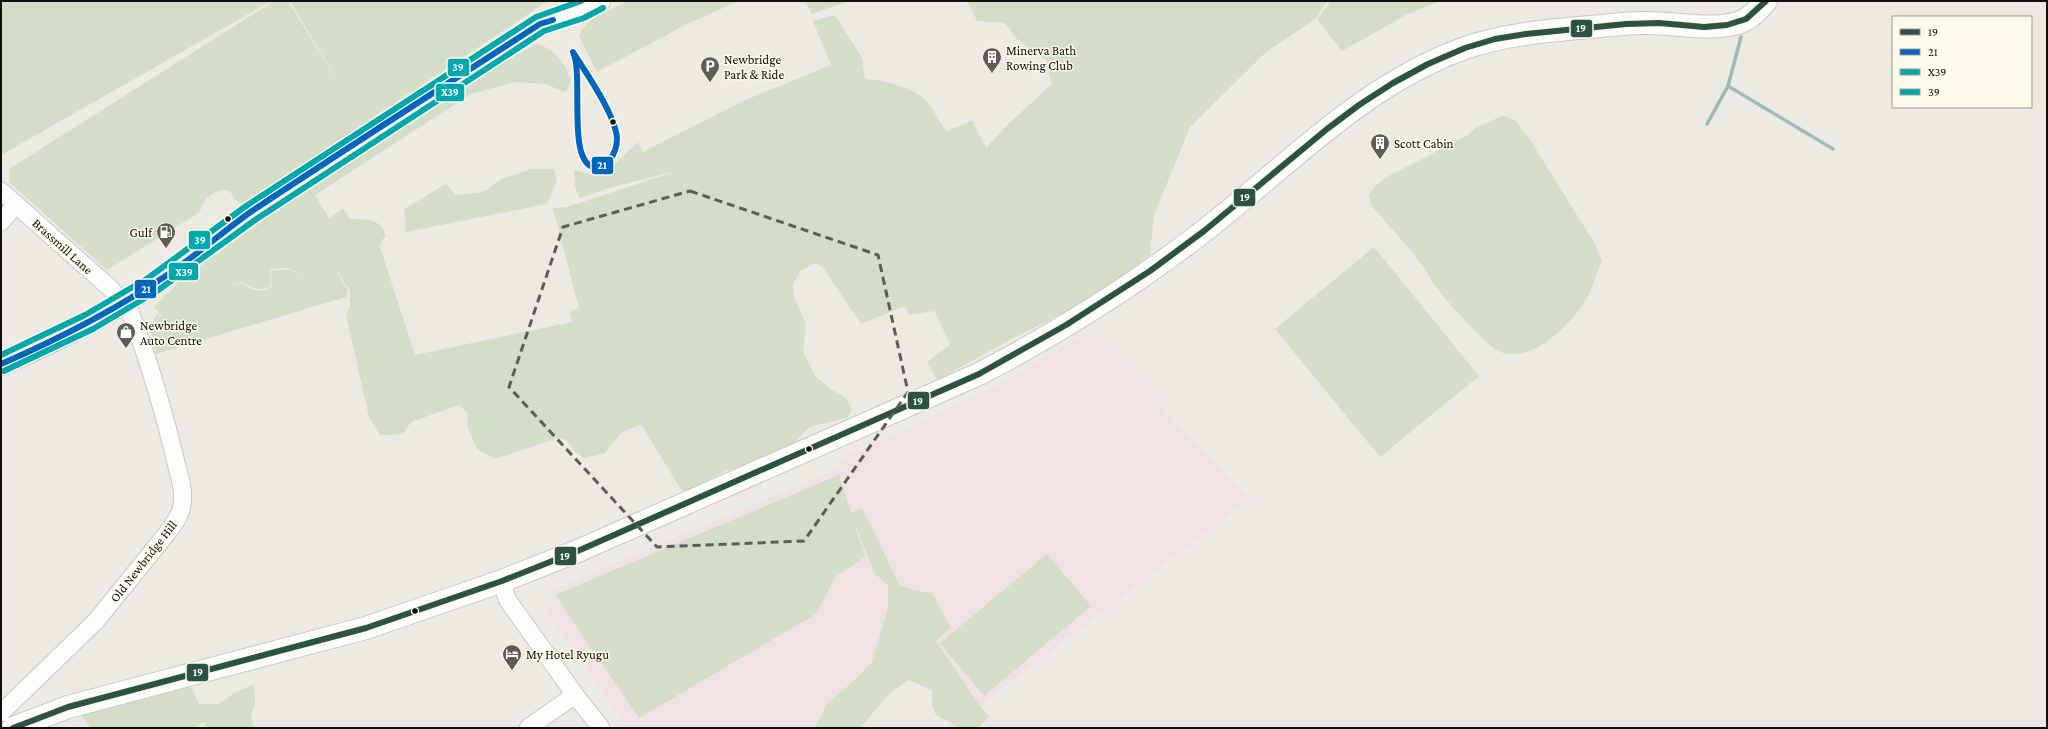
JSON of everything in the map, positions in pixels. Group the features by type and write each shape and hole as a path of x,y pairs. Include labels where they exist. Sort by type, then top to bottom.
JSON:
{"main road":[{"path":"1,364 77,329 124,303 174,270 247,215 320,166 540,24 581,10 599,1"},
{"path":"13,728 68,707 366,628 502,581 580,550 849,430 944,390 1022,352 1114,297 1149,273 1234,207 1307,144 1347,112 1430,62 1494,39 1524,33 1646,22 1710,27 1737,23 1746,20 1766,1"}],"street":[{"name":"Brassmill Lane","path":"1,191 111,289 124,303"},
{"path":"1,222 16,204"},
{"name":"Old Newbridge Hill","path":"1,713 96,621 168,532 181,509 183,497 181,485 152,368 124,303"},
{"path":"502,581 508,599 575,695 601,728"},
{"path":"528,728 575,695"}],"highlighted area":[{"path":"690,191 878,255 908,392 804,541 657,547 509,387 563,227"}],"shaded area":[{"path":"1090,333 1250,498 980,706 908,642 833,728 628,728 543,607 556,589 842,467 840,460 1006,381 1080,336"}],"green space":[{"path":"1,1 271,1 1,155"},
{"path":"274,1 288,1 347,96 290,1 548,1 366,122 365,126 245,204 235,200 230,191 225,190 215,192 210,195 204,203 200,212 107,270 10,183 9,169"},
{"path":"628,1 739,1 689,23 597,72 579,36 581,30 599,15"},
{"path":"806,1 849,1 811,14"},
{"path":"967,1 1328,1 1315,19 1265,53 1190,127 1154,215 1150,255 1089,301 1017,336 937,380 927,362 950,345 935,311 909,315 905,306 861,324 822,266 814,263 800,271 793,285 795,300 806,324 803,352 815,376 832,390 846,398 852,410 847,418 809,427 791,446 775,456 723,472 689,491 684,491 680,488 641,424 621,433 605,453 584,458 576,452 565,439 558,438 495,459 477,449 467,426 468,413 459,405 411,422 403,434 380,435 369,417 346,315 350,308 350,291 332,264 348,291 346,297 156,354 150,328 157,313 163,319 154,307 180,281 309,187 474,77 537,44 554,53 566,68 571,80 567,90 564,92 546,84 515,82 471,94 315,195 329,218 343,209 350,219 372,221 381,226 384,230 386,236 382,240 380,247 415,355 572,322 570,311 579,308 553,208 567,207 677,171 612,187 579,198 575,186 574,170 594,175 607,172 638,142 643,152 743,101 831,65 813,21 835,15 862,58 865,79 890,83 916,93 928,103 946,132 972,120 986,148 1005,127 1052,84 1046,60 1017,39 1005,23 977,21","holes":["288,268 303,275 289,270 271,270 272,287 260,291 251,289 243,284 224,285 243,283 257,289 267,288 271,286 270,269"]},
{"path":"1331,1 1440,1 1406,15 1342,51 1317,19"},
{"path":"1502,116 1515,120 1529,138 1595,244 1602,261 1583,305 1564,327 1546,342 1535,348 1525,353 1514,354 1503,353 1487,343 1458,313 1434,285 1425,268 1417,258 1372,206 1369,196 1375,186 1385,178 1468,135 1477,127"},
{"path":"531,169 554,169 557,181 547,204 406,232 404,209 446,184 456,195 478,193 488,189 501,179"},
{"path":"1374,247 1479,376 1380,457 1275,329"},
{"path":"839,475 851,513 862,508 900,586 932,593 951,627 936,641 989,717 978,728 960,728 936,715 932,705 932,690 909,680 891,692 860,728 815,728 827,704 858,677 872,662 888,608 888,585 875,574 853,519 865,557 835,577 816,614 639,718 555,595"},
{"path":"1047,554 1091,606 984,696 940,643"},
{"path":"188,680 199,704 219,704 234,693 254,684 255,703 251,715 254,728 207,728 204,722 193,728 91,728 79,713"}],"waterway":[{"path":"1741,37 1728,86 1833,149"},
{"path":"1707,124 1728,86"}],"transit line":[{"name":"39","path":"1,355 85,315 148,278 246,206 536,17 581,1"},
{"name":"19","path":"13,728 68,707 366,628 502,581 580,550 979,374 1066,325 1150,271 1204,231 1327,129 1359,105 1393,83 1428,64 1465,48 1495,39 1526,34 1626,24 1659,23 1704,27 1727,25 1746,19 1766,1"},
{"name":"X39","path":"4,371 93,329 157,291 255,220 544,31 584,18 603,8"},
{"name":"21","path":"1,364 46,344 89,322 153,285 252,211 540,24 553,20"},
{"name":"21","path":"573,52 606,106 615,128 617,141 614,153 609,161 600,167 593,167 585,161 580,149 577,116 576,63 573,52"}],"place":[{"name":"Minerva Bath Rowing Club","path":"992,74"},
{"name":"Newbridge Park & Ride","path":"710,83"},
{"name":"Scott Cabin","path":"1380,160"},
{"name":"Gulf","path":"166,249"},
{"name":"Newbridge Auto Centre","path":"126,349"},
{"name":"My Hotel Ryugu","path":"512,671"}]}
